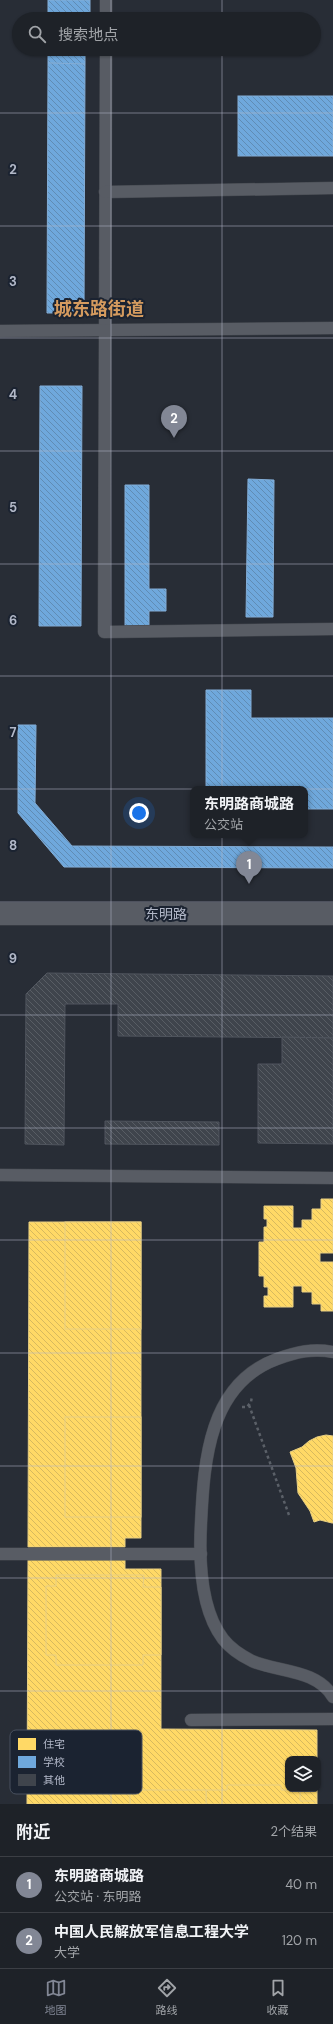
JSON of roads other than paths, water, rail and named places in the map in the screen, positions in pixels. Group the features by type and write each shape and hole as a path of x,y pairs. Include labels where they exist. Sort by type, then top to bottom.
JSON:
{"street":[{"name":"东明路","path":"0,914 333,914"}],"lane":[{"path":"106,0 106,12"},
{"path":"106,56 104,632 333,629"},
{"path":"106,192 333,188"},
{"path":"0,331 333,328"},
{"path":"0,1175 333,1178"},
{"path":"333,1352 321,1350 295,1352 266,1363 246,1376 232,1393 219,1414 209,1441 202,1497 201,1554 202,1584 209,1612 223,1639 239,1654 253,1661 299,1672 323,1685 333,1697"},
{"path":"0,1554 201,1554"},
{"path":"191,1720 333,1719"}],"place":[{"name":"中国人民解放军信息工程大学","path":"174,438"},
{"name":"东明路商城路","path":"249,884"}],"district":[{"name":"城东路街道","path":"99,309"}]}
